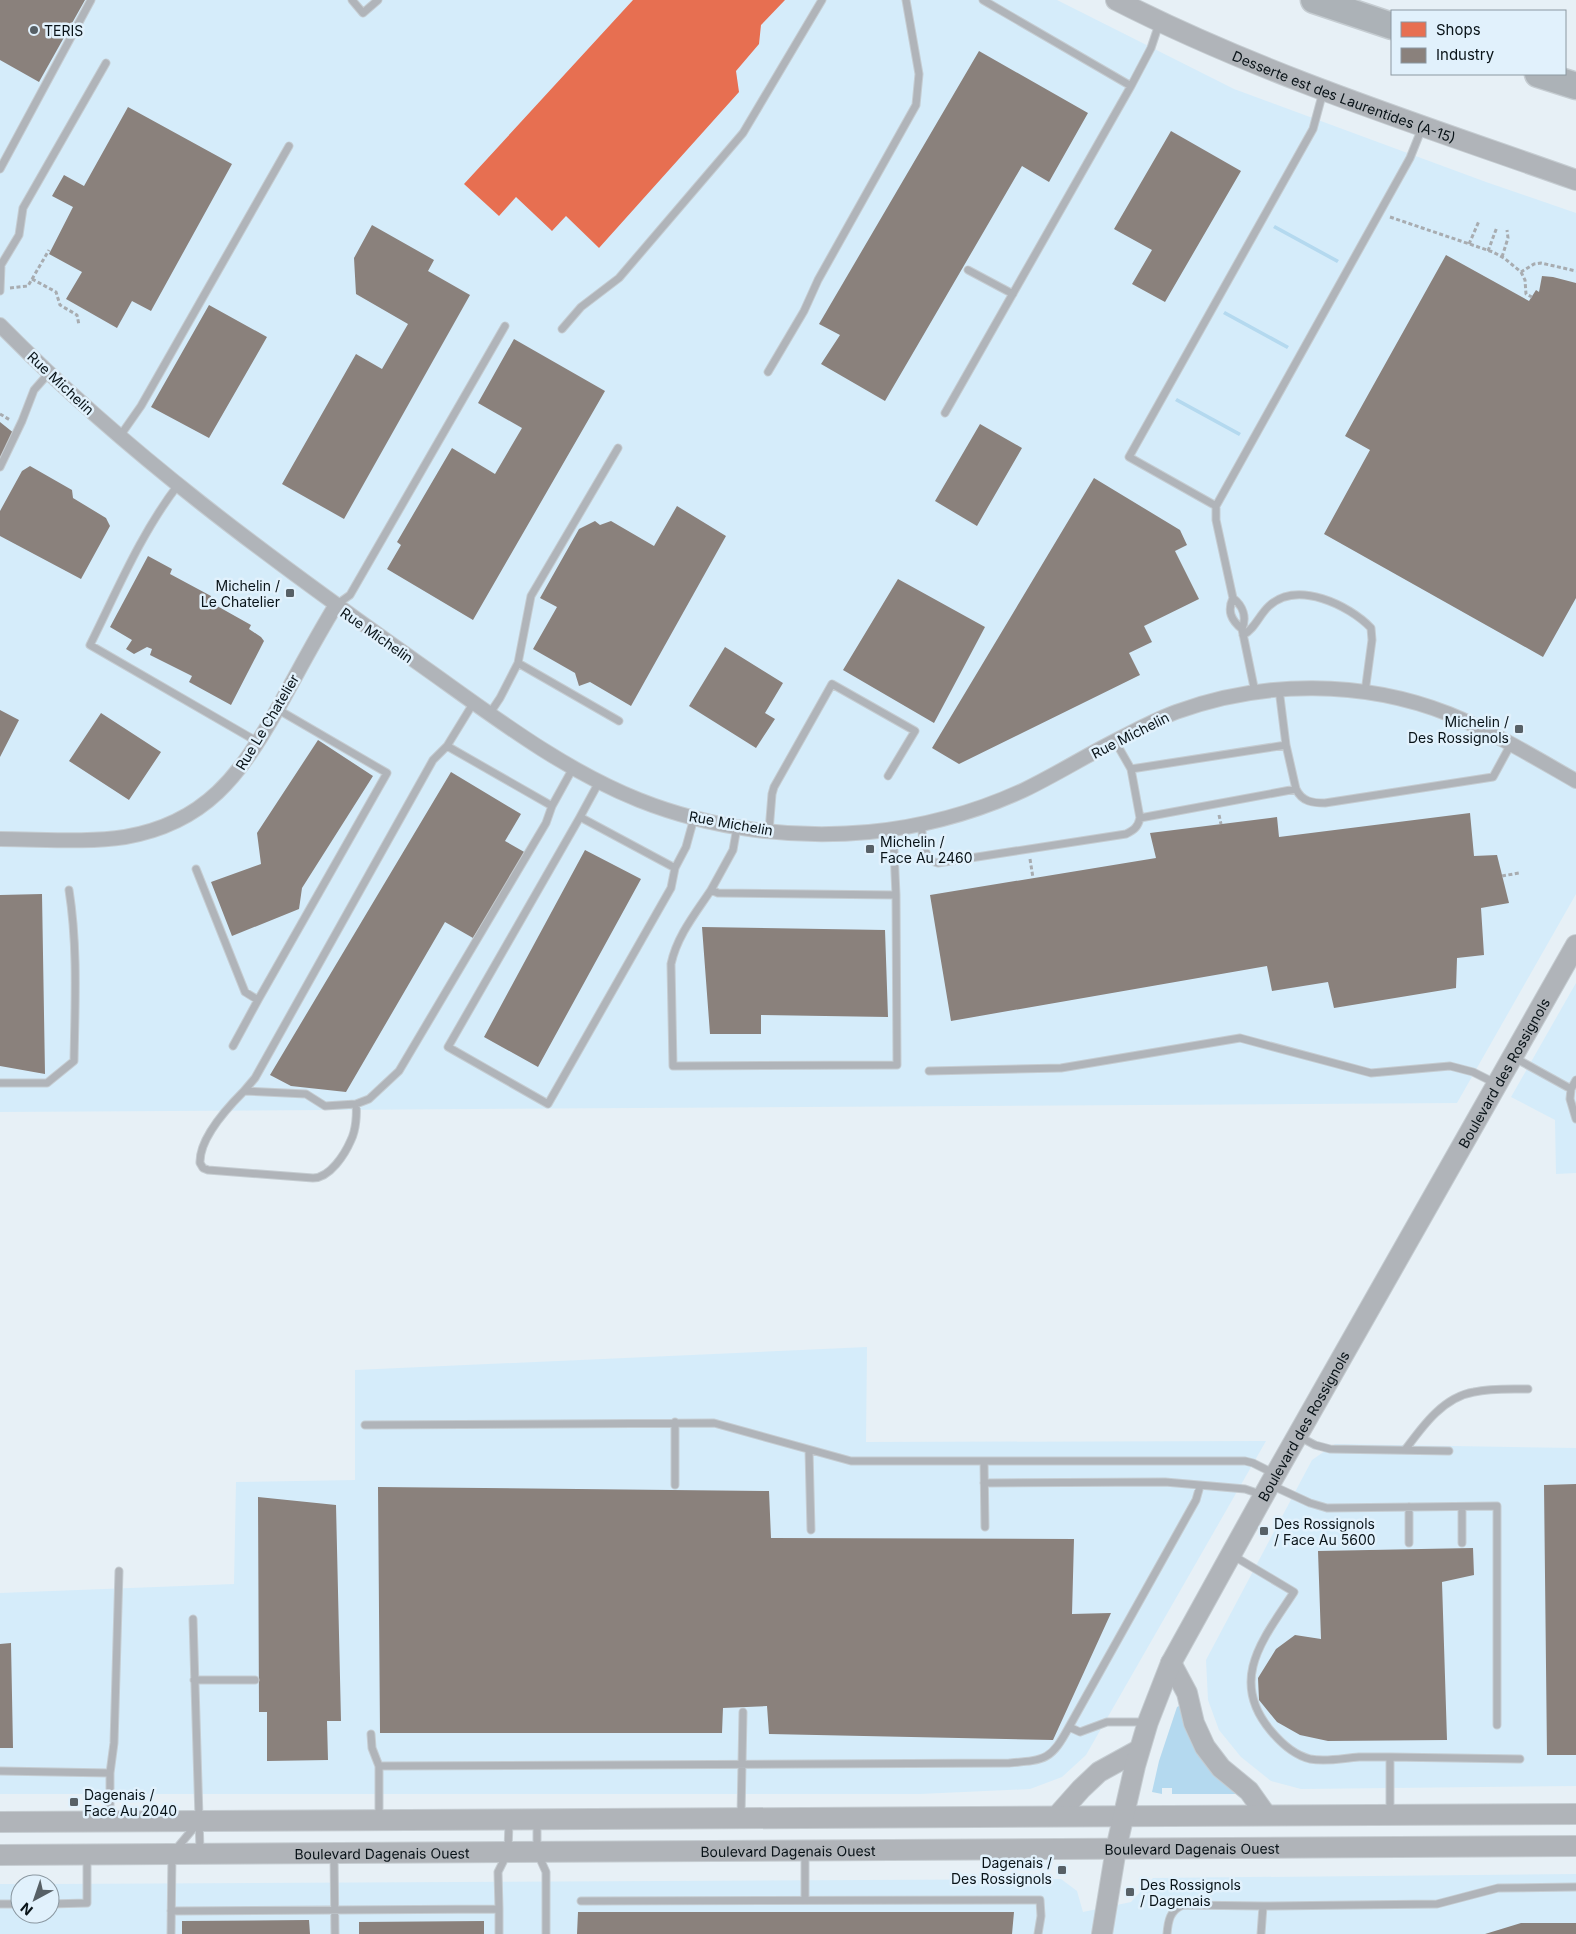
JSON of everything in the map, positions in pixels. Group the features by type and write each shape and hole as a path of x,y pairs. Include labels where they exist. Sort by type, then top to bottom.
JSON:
{"highway":[{"path":"1314,0 1391,26"},
{"path":"1335,0 1391,21"},
{"path":"1541,75 1576,86"}],"main road":[{"name":"Desserte est des Laurentides (A-15)","path":"1116,0 1220,50 1324,91 1576,180"},
{"name":"Boulevard des Rossignols","path":"1102,1934 1116,1849 1139,1750 1171,1664 1270,1485 1576,945"},
{"path":"1171,1664 1187,1693 1194,1723 1205,1747 1221,1768 1249,1791 1266,1815"},
{"path":"1057,1816 1099,1772 1139,1750"},
{"path":"0,1822 1576,1814"},
{"name":"Boulevard Dagenais Ouest","path":"0,1856 1576,1846"}],"street":[{"name":"Rue Michelin","path":"0,325 49,373 178,485 255,546 336,605 474,702 573,768 634,798 694,818 737,827 769,831 831,834 893,829 921,823 1010,796 1058,773 1115,741 1176,712 1219,699 1279,689 1323,688 1365,692 1405,700 1434,709 1478,727 1576,781"},
{"name":"Rue Le Chatelier","path":"0,840 110,839 136,835 161,827 185,816 217,794 235,775 258,742 336,605"}],"lane":[{"path":"0,168 91,0"},
{"path":"352,0 363,13 378,0"},
{"path":"562,329 581,307 619,278 743,133 822,0"},
{"path":"768,372 804,311 818,280 916,105 919,74 906,0"},
{"path":"983,0 1131,86"},
{"path":"945,412 1131,86 1151,48 1160,22"},
{"path":"0,290 1,265 19,235 23,208 106,63"},
{"path":"1216,506 1129,457 1313,129 1324,91"},
{"path":"1243,632 1233,621 1229,607 1233,598 1216,520 1216,506 1410,158 1423,126"},
{"path":"120,436 141,406 289,146"},
{"path":"968,270 1013,294"},
{"path":"336,605 350,595 505,326"},
{"path":"0,467 14,440 34,390 49,373"},
{"path":"490,713 518,663 531,596 618,448"},
{"path":"178,485 136,552 90,645 258,742"},
{"path":"1243,632 1251,629 1270,605 1277,600 1296,595 1310,594 1326,599 1359,617 1371,628 1372,640 1365,692"},
{"path":"1233,598 1241,604 1245,621 1243,632 1256,692"},
{"path":"518,663 619,721"},
{"path":"769,831 774,787 832,684 915,731 888,776"},
{"path":"1279,689 1286,745 1296,790 1303,799 1316,803 1493,777 1511,744"},
{"path":"356,1104 357,1112 352,1139 329,1172 322,1177 313,1178 208,1170 202,1168 200,1163 200,1158 218,1119 255,1078 433,760 447,746 474,702"},
{"path":"233,1046 387,773 277,709"},
{"path":"921,823 927,858 932,862 938,863 1126,834 1134,830 1140,818 1131,769 1115,741"},
{"path":"1131,769 1286,745"},
{"path":"447,746 552,806"},
{"path":"244,1091 306,1094 325,1106 356,1104 369,1099 399,1072 546,823 552,806 573,768"},
{"path":"599,782 448,1046 548,1104 671,888 675,868 686,847 694,818"},
{"path":"1140,818 1296,790"},
{"path":"580,817 675,868"},
{"path":"737,827 733,850 711,890 674,949 671,964 672,1066 897,1065 896,895 893,829"},
{"path":"196,870 245,992 258,1000"},
{"path":"0,1083 47,1083 74,1061 75,951 69,890"},
{"path":"711,890 724,894 896,895"},
{"path":"929,1071 1061,1068 1240,1038 1371,1073 1450,1066 1467,1070 1497,1084"},
{"path":"1512,1057 1571,1089"},
{"path":"1576,1080 1571,1089 1570,1099 1576,1119"},
{"path":"1405,1450 1426,1422 1457,1397 1483,1390 1528,1389"},
{"path":"675,1422 675,1485"},
{"path":"364,1425 714,1423 851,1461 1245,1462 1253,1463 1270,1485 1310,1503 1327,1508 1496,1506 1497,1725"},
{"path":"1298,1436 1315,1445 1330,1449 1449,1451"},
{"path":"809,1450 811,1530"},
{"path":"984,1461 985,1526"},
{"path":"984,1483 1165,1482 1245,1489 1270,1485"},
{"path":"379,1766 1028,1761 1047,1757 1054,1752 1069,1727 1196,1500 1200,1486"},
{"path":"1462,1506 1462,1543"},
{"path":"1409,1507 1409,1543"},
{"path":"1231,1555 1294,1592 1261,1644 1252,1667 1251,1694 1265,1723 1290,1750 1309,1758 1335,1761 1360,1757 1520,1759"},
{"path":"110,1822 110,1773 114,1743 119,1571"},
{"path":"193,1619 200,1854"},
{"path":"194,1680 255,1680"},
{"path":"741,1818 742,1712"},
{"path":"1069,1727 1080,1732 1107,1722 1148,1722"},
{"path":"372,1734 372,1748 379,1766 379,1821"},
{"path":"1390,1757 1390,1815"},
{"path":"0,1771 110,1773"},
{"path":"499,1934 498,1872 508,1852 509,1820"},
{"path":"537,1820 537,1852 546,1872 546,1934"},
{"path":"171,1934 172,1854 199,1822"},
{"path":"805,1851 805,1900"},
{"path":"334,1854 335,1934"},
{"path":"60,1904 87,1903 87,1855"},
{"path":"1167,1934 1169,1918 1173,1911 1183,1905 1437,1904 1498,1888 1576,1887"},
{"path":"581,1901 1040,1900 1041,1916 1038,1934"},
{"path":"1261,1934 1262,1906"},
{"path":"171,1911 499,1909"}],"path":[{"path":"1390,217 1502,257 1521,272 1525,280 1526,294 1532,296"},
{"path":"1470,244 1479,221"},
{"path":"1488,251 1497,227"},
{"path":"1502,257 1508,238 1507,230"},
{"path":"0,290 28,286 48,250"},
{"path":"1521,272 1534,264 1541,263 1576,271"},
{"path":"32,279 56,292 60,305 77,314 79,325"},
{"path":"0,414 14,422"},
{"path":"1218,812 1221,824"},
{"path":"1031,866 1033,878"},
{"path":"1502,876 1519,873"}],"shaded area":[{"path":"0,0 1057,0 1234,89 1486,182 1576,213 1576,894 1457,1103 0,1112"},
{"path":"1275,225 1339,260 1337,263 1273,228"},
{"path":"1225,311 1289,346 1287,349 1223,314"},
{"path":"1177,398 1241,433 1239,436 1175,401"},
{"path":"1576,983 1576,1173 1556,1174 1555,1120 1511,1097"},
{"path":"867,1347 866,1442 1266,1441 1086,1755 1062,1777 1030,1789 920,1794 0,1794 0,1593 234,1584 236,1482 355,1480 355,1370"},
{"path":"1335,1444 1576,1448 1576,1786 1301,1789 1271,1781 1241,1757 1219,1730 1208,1700 1206,1660 1312,1460"},
{"path":"1181,1705 1237,1794 1172,1794 1172,1788 1162,1788 1162,1794 1152,1792 1159,1761 1177,1707"},
{"path":"1576,1874 1576,1934 0,1934 0,1884 10,1884 10,1924 60,1924 60,1884 1061,1879 1077,1891 1083,1912 1131,1902 1153,1878"}],"building: Shops":[{"path":"633,0 785,0 761,25 759,44 736,71 739,92 599,248 566,216 552,231 516,197 499,216 464,184"}],"building: Industry":[{"name":"TERIS","path":"0,0 85,0 39,82 0,60"},
{"path":"979,51 1088,113 1049,182 1022,166 885,401 821,364 840,335 819,324"},
{"path":"128,107 232,164 151,311 132,301 117,328 66,299 82,272 49,254 73,207 52,196 64,175 84,186"},
{"path":"1171,131 1241,171 1165,302 1132,284 1152,250 1114,229"},
{"path":"372,225 434,260 428,271 470,295 344,519 282,484 356,354 382,369 408,324 356,294 354,258"},
{"path":"1446,255 1529,301 1536,290 1539,292 1542,276 1576,283 1576,598 1543,657 1324,534 1370,450 1345,436"},
{"path":"209,305 267,337 209,438 151,407"},
{"path":"514,339 605,391 473,620 387,569 401,545 397,542 452,448 495,474 522,428 478,403"},
{"path":"0,422 15,434 0,459"},
{"path":"980,424 1022,448 977,526 935,501"},
{"path":"30,466 72,490 73,498 106,518 110,526 81,579 0,536 0,511 22,471"},
{"path":"1094,478 1180,530 1187,545 1175,551 1199,599 1144,626 1152,642 1129,653 1140,675 959,764 932,748"},
{"path":"677,506 726,536 631,706 590,682 579,686 575,673 533,649 557,607 540,598 579,529 595,521 600,525 611,521 654,546"},
{"path":"148,556 172,569 170,574 211,596 210,602 251,625 249,629 264,641 231,705 189,682 192,676 150,655 152,649 147,647 134,654 126,649 132,640 110,627"},
{"path":"898,579 985,627 934,723 843,670"},
{"path":"725,647 783,683 765,713 775,719 756,748 689,706"},
{"path":"0,710 19,720 0,757"},
{"path":"101,713 161,752 129,800 69,761"},
{"path":"318,740 373,776 302,888 299,909 232,936 211,882 261,864 257,833"},
{"path":"451,772 521,814 505,841 526,853 473,938 445,922 346,1092 291,1086 270,1075"},
{"path":"1470,813 1474,856 1497,855 1509,903 1481,908 1484,955 1457,958 1456,988 1334,1008 1328,982 1272,991 1267,966 951,1021 930,895 1156,858 1150,833 1277,817 1279,837"},
{"path":"585,850 641,879 538,1067 484,1037"},
{"path":"42,894 45,1074 0,1066 0,895"},
{"path":"702,927 885,930 888,1017 761,1015 761,1034 710,1034"},
{"path":"1576,1484 1576,1755 1547,1755 1544,1485"},
{"path":"378,1487 769,1491 771,1538 1074,1539 1072,1614 1111,1613 1053,1740 769,1734 767,1706 723,1708 722,1733 380,1733"},
{"path":"258,1497 336,1505 341,1721 327,1721 328,1760 267,1761 267,1712 259,1712"},
{"path":"1473,1548 1474,1575 1442,1582 1447,1740 1328,1741 1300,1735 1277,1722 1259,1700 1258,1678 1276,1649 1295,1635 1321,1639 1318,1551"},
{"path":"11,1643 13,1748 0,1748 0,1644"},
{"path":"578,1912 1014,1912 1012,1934 577,1934"},
{"path":"309,1920 310,1934 182,1934 182,1921"},
{"path":"484,1921 484,1934 359,1934 359,1922"},
{"path":"1521,1923 1576,1923 1576,1934 1485,1934"}],"place":[{"name":"TERIS","path":"34,30"},
{"name":"Michelin / Le Chatelier","path":"290,593"},
{"name":"Michelin / Des Rossignols","path":"1519,729"},
{"name":"Michelin / Face Au 2460","path":"870,849"},
{"name":"Des Rossignols / Face Au 5600","path":"1264,1531"},
{"name":"Dagenais / Face Au 2040","path":"74,1802"},
{"name":"Dagenais / Des Rossignols","path":"1062,1870"},
{"name":"Des Rossignols / Dagenais","path":"1130,1892"}]}
